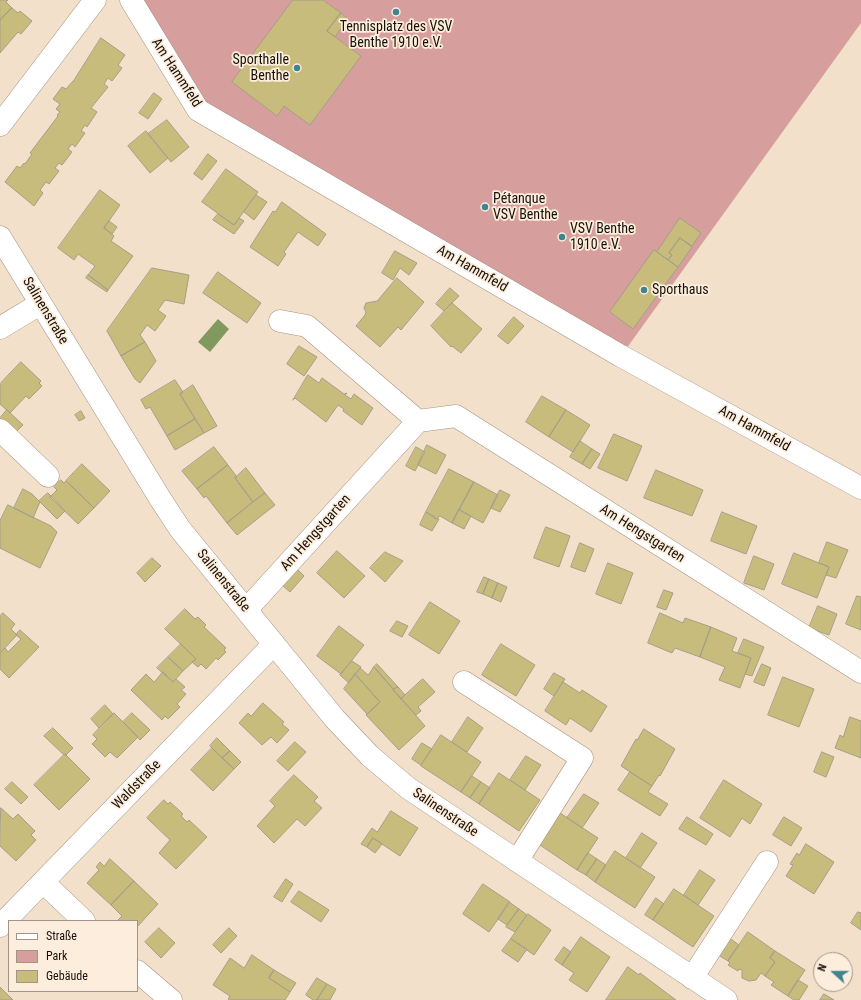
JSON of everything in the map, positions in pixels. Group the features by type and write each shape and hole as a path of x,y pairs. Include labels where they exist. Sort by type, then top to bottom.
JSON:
{"street":[{"path":"0,125 95,0"},
{"name":"Am Hammfeld","path":"131,0 198,110 621,356 861,488"},
{"name":"Salinenstraße","path":"0,237 180,529 334,719 370,756 408,788 726,1000"},
{"path":"0,328 40,304"},
{"path":"280,321 307,326 418,421"},
{"name":"Am Hengstgarten","path":"246,610 418,421 456,416 861,672"},
{"path":"0,430 48,476"},
{"name":"Waldstraße","path":"0,926 274,644"},
{"path":"464,682 582,758 517,861"},
{"path":"692,978 767,862"},
{"path":"43,882 83,920"},
{"path":"138,972 171,1000"}],"green space":[{"name":"VSV Benthe 1910 e.V.","path":"131,0 861,0 861,23 621,356 198,110"}],"shaded area":[{"path":"218,319 229,329 210,352 198,342"}],"building":[{"path":"0,0 8,0 6,2 12,8 0,20"},
{"name":"Sporthalle Benthe","path":"293,0 323,0 341,13 327,31 361,56 310,125 284,106 277,116 232,82"},
{"path":"12,8 18,13 20,11 32,21 21,34 18,32 0,53 0,20"},
{"path":"341,13 348,19 335,37 327,31"},
{"path":"101,38 125,55 118,65 122,68 112,81 108,78 104,84 108,87 91,108 97,112 87,127 85,125 81,131 85,133 75,147 72,144 68,149 72,152 62,165 59,163 55,168 59,171 49,184 46,182 40,190 43,193 34,206 5,182 17,166 20,168 24,163 25,164 32,154 30,153 58,116 57,115 60,112 56,109 60,104 53,99 62,87 66,89 74,80"},
{"path":"154,93 162,99 148,119 139,113"},
{"path":"167,120 189,147 171,162 148,134"},
{"path":"146,131 168,158 150,173 128,146"},
{"path":"208,154 217,161 202,180 194,174"},
{"path":"226,169 258,192 234,225 202,202"},
{"path":"100,190 120,205 104,228 114,236 111,241 133,256 108,290 88,275 95,266 78,254 74,260 58,248"},
{"path":"256,195 267,202 254,220 244,212"},
{"path":"282,202 326,234 318,246 298,232 284,252 286,254 278,266 250,247 273,211 275,212"},
{"path":"218,214 234,225 239,218 244,221 234,234 213,220"},
{"path":"680,218 701,233 692,246 680,238 669,253 672,255 668,260 657,252"},
{"path":"109,221 117,227 112,234 104,228"},
{"path":"680,238 692,247 678,267 668,260 672,255 669,253"},
{"name":"Sporthaus","path":"654,250 678,267 633,329 610,312"},
{"path":"395,251 417,263 409,275 400,268 393,280 382,273"},
{"path":"152,268 189,275 184,304 165,300 158,310 166,316 155,331 147,325 140,335 145,342 121,356 107,331"},
{"path":"218,272 261,303 247,323 203,293"},
{"path":"88,275 108,290 107,292 86,278"},
{"path":"397,278 424,302 401,330 398,327 380,347 356,326 365,315 366,312 364,308 366,303 377,301"},
{"path":"450,288 459,296 444,311 436,304"},
{"path":"452,303 482,329 461,353 452,346 451,347 431,326"},
{"path":"514,317 524,326 508,344 498,336"},
{"path":"145,342 156,361 140,383 135,379 121,356"},
{"path":"299,346 317,357 304,376 287,364"},
{"path":"21,362 41,381 39,383 42,386 29,399 26,396 10,413 0,404 0,384"},
{"path":"308,375 319,383 322,378 344,394 347,393 345,395 351,399 354,394 373,408 362,425 343,411 344,409 338,405 326,422 295,398 293,400"},
{"path":"175,380 183,392 180,394 195,419 167,436 150,407 146,409 141,400"},
{"path":"193,385 217,426 204,433 180,394"},
{"path":"542,396 566,410 549,437 526,422"},
{"path":"7,410 23,425 14,434 0,420"},
{"path":"566,410 590,425 573,452 549,437"},
{"path":"81,411 85,418 79,421 75,415"},
{"path":"195,419 204,433 175,450 167,436"},
{"path":"614,434 642,446 627,481 598,468"},
{"path":"580,441 592,449 582,464 570,457"},
{"path":"427,445 446,455 436,474 418,465"},
{"path":"214,447 228,465 197,489 182,471"},
{"path":"416,447 425,452 415,471 406,466"},
{"path":"592,449 600,454 590,469 582,464"},
{"path":"82,464 110,491 94,508 66,481"},
{"path":"228,465 237,477 235,478 253,502 227,523 206,496 204,498 197,489"},
{"path":"246,468 265,493 253,502 235,478"},
{"path":"449,469 474,482 452,523 440,516 436,519 426,512"},
{"path":"656,470 703,490 692,516 644,498"},
{"path":"61,480 64,483 66,481 94,508 78,524 50,497 57,490 54,487"},
{"path":"474,482 498,495 483,523 459,510"},
{"path":"23,489 32,494 40,502 33,518 14,508"},
{"path":"500,490 510,495 500,512 491,508"},
{"path":"48,493 65,511 57,519 39,501"},
{"path":"265,493 275,505 237,535 227,523"},
{"path":"8,505 51,526 57,532 40,568 0,548 0,521"},
{"path":"459,509 471,516 464,529 452,523"},
{"path":"426,512 435,517 434,518 439,519 432,531 420,525"},
{"path":"722,512 757,526 746,554 711,541"},
{"path":"546,527 570,536 559,567 534,558"},
{"path":"827,542 848,550 836,578 826,575 829,567 819,563"},
{"path":"580,543 594,549 585,572 571,567"},
{"path":"337,551 365,576 344,598 317,573"},
{"path":"385,552 403,561 385,582 370,568"},
{"path":"794,553 829,567 817,598 782,584"},
{"path":"754,556 774,564 764,590 744,583"},
{"path":"152,558 161,566 145,582 137,573"},
{"path":"608,563 633,573 621,604 596,594"},
{"path":"297,569 304,576 290,592 282,585"},
{"path":"484,577 489,579 483,594 477,592"},
{"path":"489,579 498,583 492,598 483,594"},
{"path":"498,583 507,587 501,602 492,598"},
{"path":"664,590 673,593 666,610 657,607"},
{"path":"857,596 861,597 861,630 846,624"},
{"path":"430,602 460,621 439,654 409,635"},
{"path":"818,606 837,614 829,635 809,628"},
{"path":"185,609 195,619 198,617 206,625 204,627 226,648 224,650 226,652 218,660 216,658 206,669 201,664 198,667 192,662 196,659 165,629"},
{"path":"3,613 15,624 11,629 17,635 0,653 0,616"},
{"path":"660,613 683,623 685,618 711,627 700,657 675,648 672,653 648,643"},
{"path":"397,621 408,626 402,637 390,631"},
{"path":"339,626 364,645 341,674 317,656"},
{"path":"711,627 737,638 732,651 751,658 740,688 719,680 725,667 700,657"},
{"path":"20,630 39,647 9,678 0,669 0,653 5,648 8,652 21,639 16,635"},
{"path":"744,639 764,647 752,676 745,674 751,658 738,653"},
{"path":"181,644 196,659 183,671 168,657"},
{"path":"501,644 535,665 516,696 482,675"},
{"path":"168,657 183,671 173,682 157,668"},
{"path":"352,661 361,667 349,683 340,675"},
{"path":"377,664 398,687 393,689 374,667"},
{"path":"762,664 771,668 764,686 754,682"},
{"path":"374,667 425,726 399,750 366,715 380,702 355,674 360,668 368,675"},
{"path":"163,672 173,682 176,679 185,687 181,690 186,694 177,704 180,707 168,719 165,716 162,720 131,690 146,674 154,682"},
{"path":"554,673 565,679 554,696 544,689"},
{"path":"355,674 380,702 367,714 344,689"},
{"path":"783,677 814,689 799,727 768,715"},
{"path":"423,679 435,692 418,707 421,711 416,715 401,699"},
{"path":"563,682 580,693 582,690 607,706 591,732 570,718 566,725 545,711"},
{"path":"398,687 405,695 401,699 393,690"},
{"path":"263,703 284,722 282,724 289,730 277,743 271,737 262,745 239,723 248,713 251,716"},
{"path":"105,705 113,714 99,728 91,719"},
{"path":"114,713 138,737 117,758 110,752 105,757 92,744 97,739 93,735"},
{"path":"132,713 150,730 140,740 123,722"},
{"path":"468,717 483,728 467,752 452,742"},
{"path":"850,717 861,721 861,758 835,748 840,735 843,737"},
{"path":"53,728 73,748 66,755 64,755 44,736"},
{"path":"644,729 675,749 660,776 659,775 652,786 621,766 636,739 637,740"},
{"path":"441,735 481,762 461,792 421,766"},
{"path":"217,738 230,751 222,758 210,746"},
{"path":"295,742 306,752 288,771 277,761"},
{"path":"422,743 432,749 421,765 412,759"},
{"path":"212,748 234,769 213,791 191,770"},
{"path":"230,751 241,762 234,769 222,758"},
{"path":"822,752 834,757 826,777 814,772"},
{"path":"65,754 90,779 59,810 34,785"},
{"path":"526,756 541,765 525,790 510,780"},
{"path":"630,772 652,786 648,792 668,804 660,816 618,790"},
{"path":"499,773 540,800 519,831 479,804"},
{"path":"294,775 318,797 314,801 322,808 305,826 297,819 274,843 257,826 275,806 270,801"},
{"path":"472,776 481,782 470,798 461,792"},
{"path":"724,780 762,804 750,824 742,818 730,837 700,818"},
{"path":"12,782 28,797 21,804 5,789"},
{"path":"481,782 490,788 479,804 470,798"},
{"path":"584,794 599,803 582,828 567,818"},
{"path":"164,800 168,804 170,802 183,814 181,816 187,822 189,820 207,837 176,869 159,853 170,840 147,818"},
{"path":"1,808 13,819 18,814 35,831 31,835 36,840 16,861 0,846"},
{"path":"391,811 418,828 400,856 373,838 367,847 361,844 372,828 377,832"},
{"path":"557,811 598,838 577,870 537,843"},
{"path":"687,817 713,834 706,845 679,829"},
{"path":"784,817 802,828 791,846 773,835"},
{"path":"642,833 657,843 640,868 626,858"},
{"path":"373,838 382,844 375,853 367,847"},
{"path":"806,844 834,862 814,894 786,876 793,865 790,864 797,853 799,855"},
{"path":"615,851 655,877 635,908 595,882"},
{"path":"588,853 597,859 586,875 577,870"},
{"path":"110,859 134,881 111,905 87,883 99,870 96,867 100,862 104,866"},
{"path":"597,859 606,865 595,882 586,875"},
{"path":"700,870 715,880 698,905 684,895"},
{"path":"286,879 293,884 282,902 274,897"},
{"path":"134,881 158,904 138,926 138,920 118,920 122,916 111,905"},
{"path":"483,884 510,902 489,932 463,914"},
{"path":"674,889 714,916 693,947 653,920"},
{"path":"299,891 329,910 321,922 291,902"},
{"path":"656,898 664,904 653,920 645,915"},
{"path":"509,902 519,909 507,925 498,919"},
{"path":"519,909 527,915 515,932 506,927"},
{"path":"858,912 861,913 861,930 851,923"},
{"path":"528,914 551,930 534,955 511,939"},
{"path":"159,928 175,943 161,958 145,942"},
{"path":"229,928 237,936 221,953 213,945"},
{"path":"748,932 775,951 770,958 775,962 765,976 761,973 756,980 749,981 742,978 742,970 739,969 738,971 728,965 730,963 728,961"},
{"path":"724,934 739,945 728,961 712,951"},
{"path":"581,937 610,957 587,992 569,980 574,973 562,965"},
{"path":"511,939 527,949 518,962 502,951"},
{"path":"564,947 571,952 562,965 555,960"},
{"path":"775,951 805,970 788,996 771,985 774,982 765,976 775,962 770,958"},
{"path":"252,955 274,970 269,978 290,992 285,1000 230,1000 228,999 230,996 213,985 230,958 244,968"},
{"path":"628,967 639,975 640,973 676,1000 606,1000"},
{"path":"274,970 296,983 290,992 269,978"},
{"path":"317,978 327,984 317,1000 313,1000 306,995"},
{"path":"798,980 808,986 799,1000 794,1000 788,996"},
{"path":"327,984 336,989 330,1000 317,1000"},
{"path":"0,987 13,1000 0,1000"},
{"path":"824,994 834,1000 820,1000"}],"place":[{"name":"Tennisplatz des VSV Benthe 1910 e.V.","path":"396,12"},
{"name":"Sporthalle Benthe","path":"297,68"},
{"name":"Pétanque VSV Benthe","path":"485,207"},
{"name":"VSV Benthe 1910 e.V.","path":"562,237"},
{"name":"Sporthaus","path":"644,290"}]}
